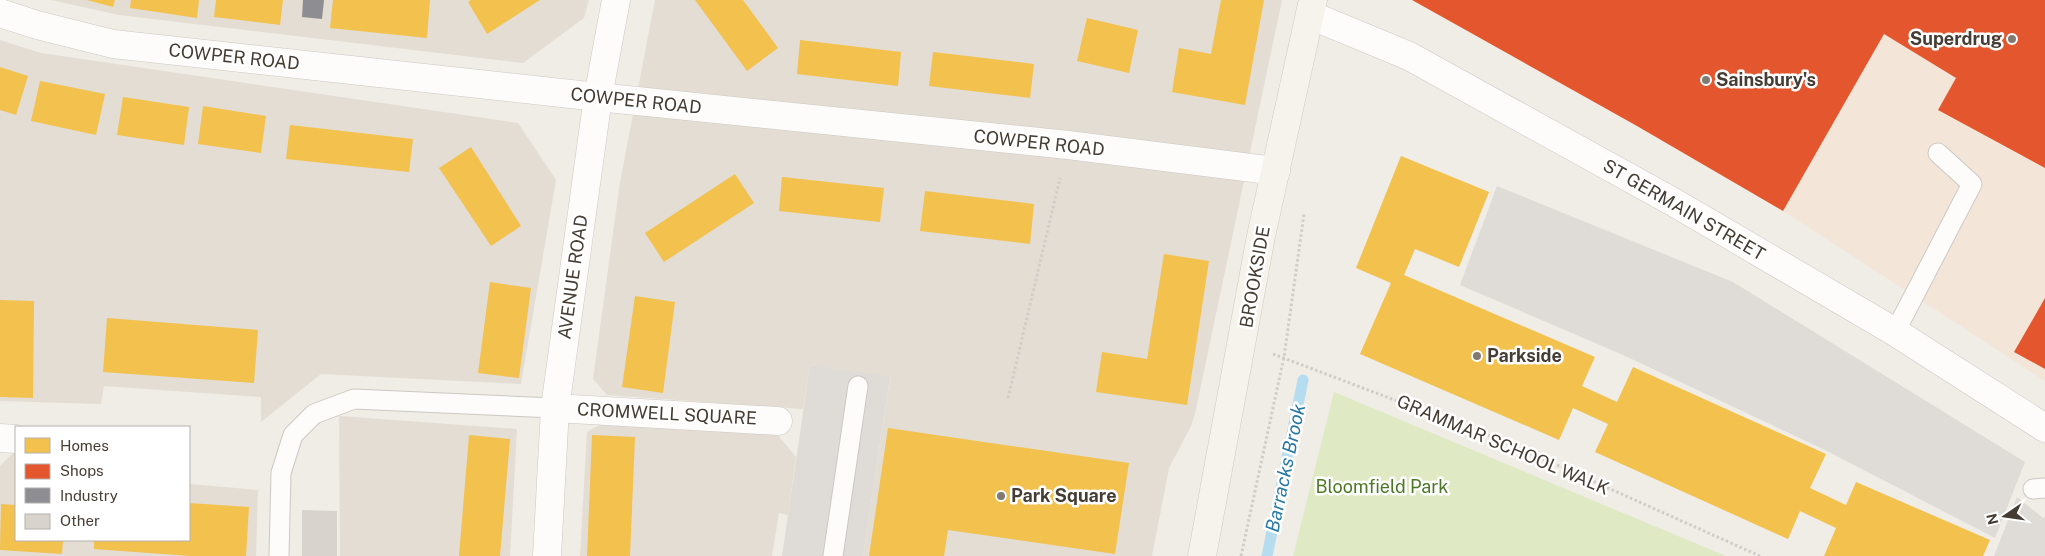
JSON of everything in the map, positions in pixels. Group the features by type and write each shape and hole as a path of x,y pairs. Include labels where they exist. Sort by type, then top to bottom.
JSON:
{"main road":[{"name":"BROOKSIDE","path":"1202,556 1261,236 1311,7"}],"street":[{"name":"AVENUE ROAD","path":"547,556 555,408 598,98 616,0"},
{"name":"ST GERMAIN STREET","path":"1311,7 1409,56 1675,203 1895,332 2045,428"},
{"name":"COWPER ROAD","path":"0,13 37,25 113,44 598,98 1068,146 1276,171"},
{"name":"CROMWELL SQUARE","path":"555,408 778,421"},
{"path":"0,438 15,438"}],"lane":[{"path":"1895,332 1972,184 1938,153"},
{"path":"833,556 858,386"},
{"path":"279,556 281,473 293,435 314,414 354,399 555,408"}],"path":[{"path":"1008,398 1068,146"},
{"path":"1241,556 1284,357 1304,212"},
{"name":"GRAMMAR SCHOOL WALK","path":"1242,344 1284,357 1503,442 1760,556"}],"shaded area":[{"path":"51,0 589,0 584,18 523,63 119,15"},
{"path":"655,0 1282,0 1195,414 1191,426 1169,468 1152,556 863,556 890,378 810,365 803,409 607,395 593,379 620,182"},
{"path":"1413,0 2045,0 2045,381 1783,211 1637,126"},
{"path":"0,40 41,53 518,123 556,180 521,384 321,374 261,422 261,397 104,386 101,404 0,401"},
{"path":"1497,186 1733,282 2025,462 1995,538 1825,450 1623,355 1460,285"},
{"path":"810,365 890,377 863,556 782,556"},
{"path":"339,416 517,429 510,556 340,556"},
{"path":"599,425 776,433 796,457 788,515 779,513 772,556 580,556 587,432"},
{"path":"15,453 15,541 190,541 190,484 258,490 256,556 0,556 0,466"},
{"path":"2017,497 2043,518 2045,517 2045,556 1994,556"}],"green space":[{"name":"Bloomfield Park","path":"1334,392 1726,556 1293,556"}],"building: Homes":[{"path":"87,0 115,0 113,7"},
{"path":"131,0 199,0 197,18 130,8"},
{"path":"216,0 283,0 280,25 214,17"},
{"path":"333,0 430,0 427,38 330,28"},
{"path":"471,0 540,0 487,34 468,2"},
{"path":"695,0 743,0 778,48 747,71"},
{"path":"1221,0 1264,0 1245,105 1172,92 1179,48 1211,54"},
{"path":"1087,18 1138,30 1129,73 1077,61"},
{"path":"800,40 901,52 898,86 797,74"},
{"path":"933,52 1034,64 1030,98 929,86"},
{"path":"0,67 28,76 16,115 0,110"},
{"path":"40,81 105,94 96,135 31,121"},
{"path":"123,97 189,107 184,145 117,135"},
{"path":"203,106 266,116 261,153 198,144"},
{"path":"290,125 413,139 409,172 286,159"},
{"path":"471,147 521,226 491,246 439,168"},
{"name":"Parkside","path":"1401,156 1489,192 1459,267 1415,249 1404,275 1595,357 1582,386 1617,402 1633,367 1826,454 1810,488 1846,505 1856,482 1990,540 1983,556 1824,556 1836,528 1800,511 1788,539 1595,452 1608,424 1573,408 1559,440 1360,354 1391,283 1356,268"},
{"path":"735,174 754,203 664,262 645,233"},
{"path":"782,177 884,188 880,222 779,211"},
{"path":"925,191 1034,204 1030,244 920,231"},
{"path":"1164,254 1209,261 1187,405 1096,392 1102,352 1147,359"},
{"path":"490,282 531,288 519,378 478,373"},
{"path":"635,296 675,302 663,393 622,387"},
{"path":"0,300 34,301 33,398 0,397"},
{"path":"107,318 258,330 254,383 103,372"},
{"name":"Park Square","path":"888,428 1129,463 1115,554 948,530 944,556 869,556"},
{"path":"469,435 510,439 500,556 459,556"},
{"path":"592,435 635,437 630,556 587,556"},
{"path":"190,503 249,507 246,556 190,556 94,549 94,541 190,541"},
{"path":"1,504 15,505 15,541 63,541 62,554 0,550"}],"building: Shops":[{"name":"Sainsbury's","path":"1412,0 2045,0 2045,168 1938,110 1956,78 1884,34 1783,211 1637,126"},
{"path":"2045,298 2045,369 2014,352"}],"building: Industry":[{"path":"303,0 324,0 322,19 302,17"}],"building: Other":[{"path":"302,510 337,511 337,556 302,556"}],"waterway":[{"name":"Barracks Brook","path":"1267,556 1303,380"}],"place":[{"name":"Superdrug","path":"2012,39"},
{"name":"Sainsbury's","path":"1706,80"},
{"name":"Parkside","path":"1477,356"},
{"name":"Park Square","path":"1001,496"}]}
